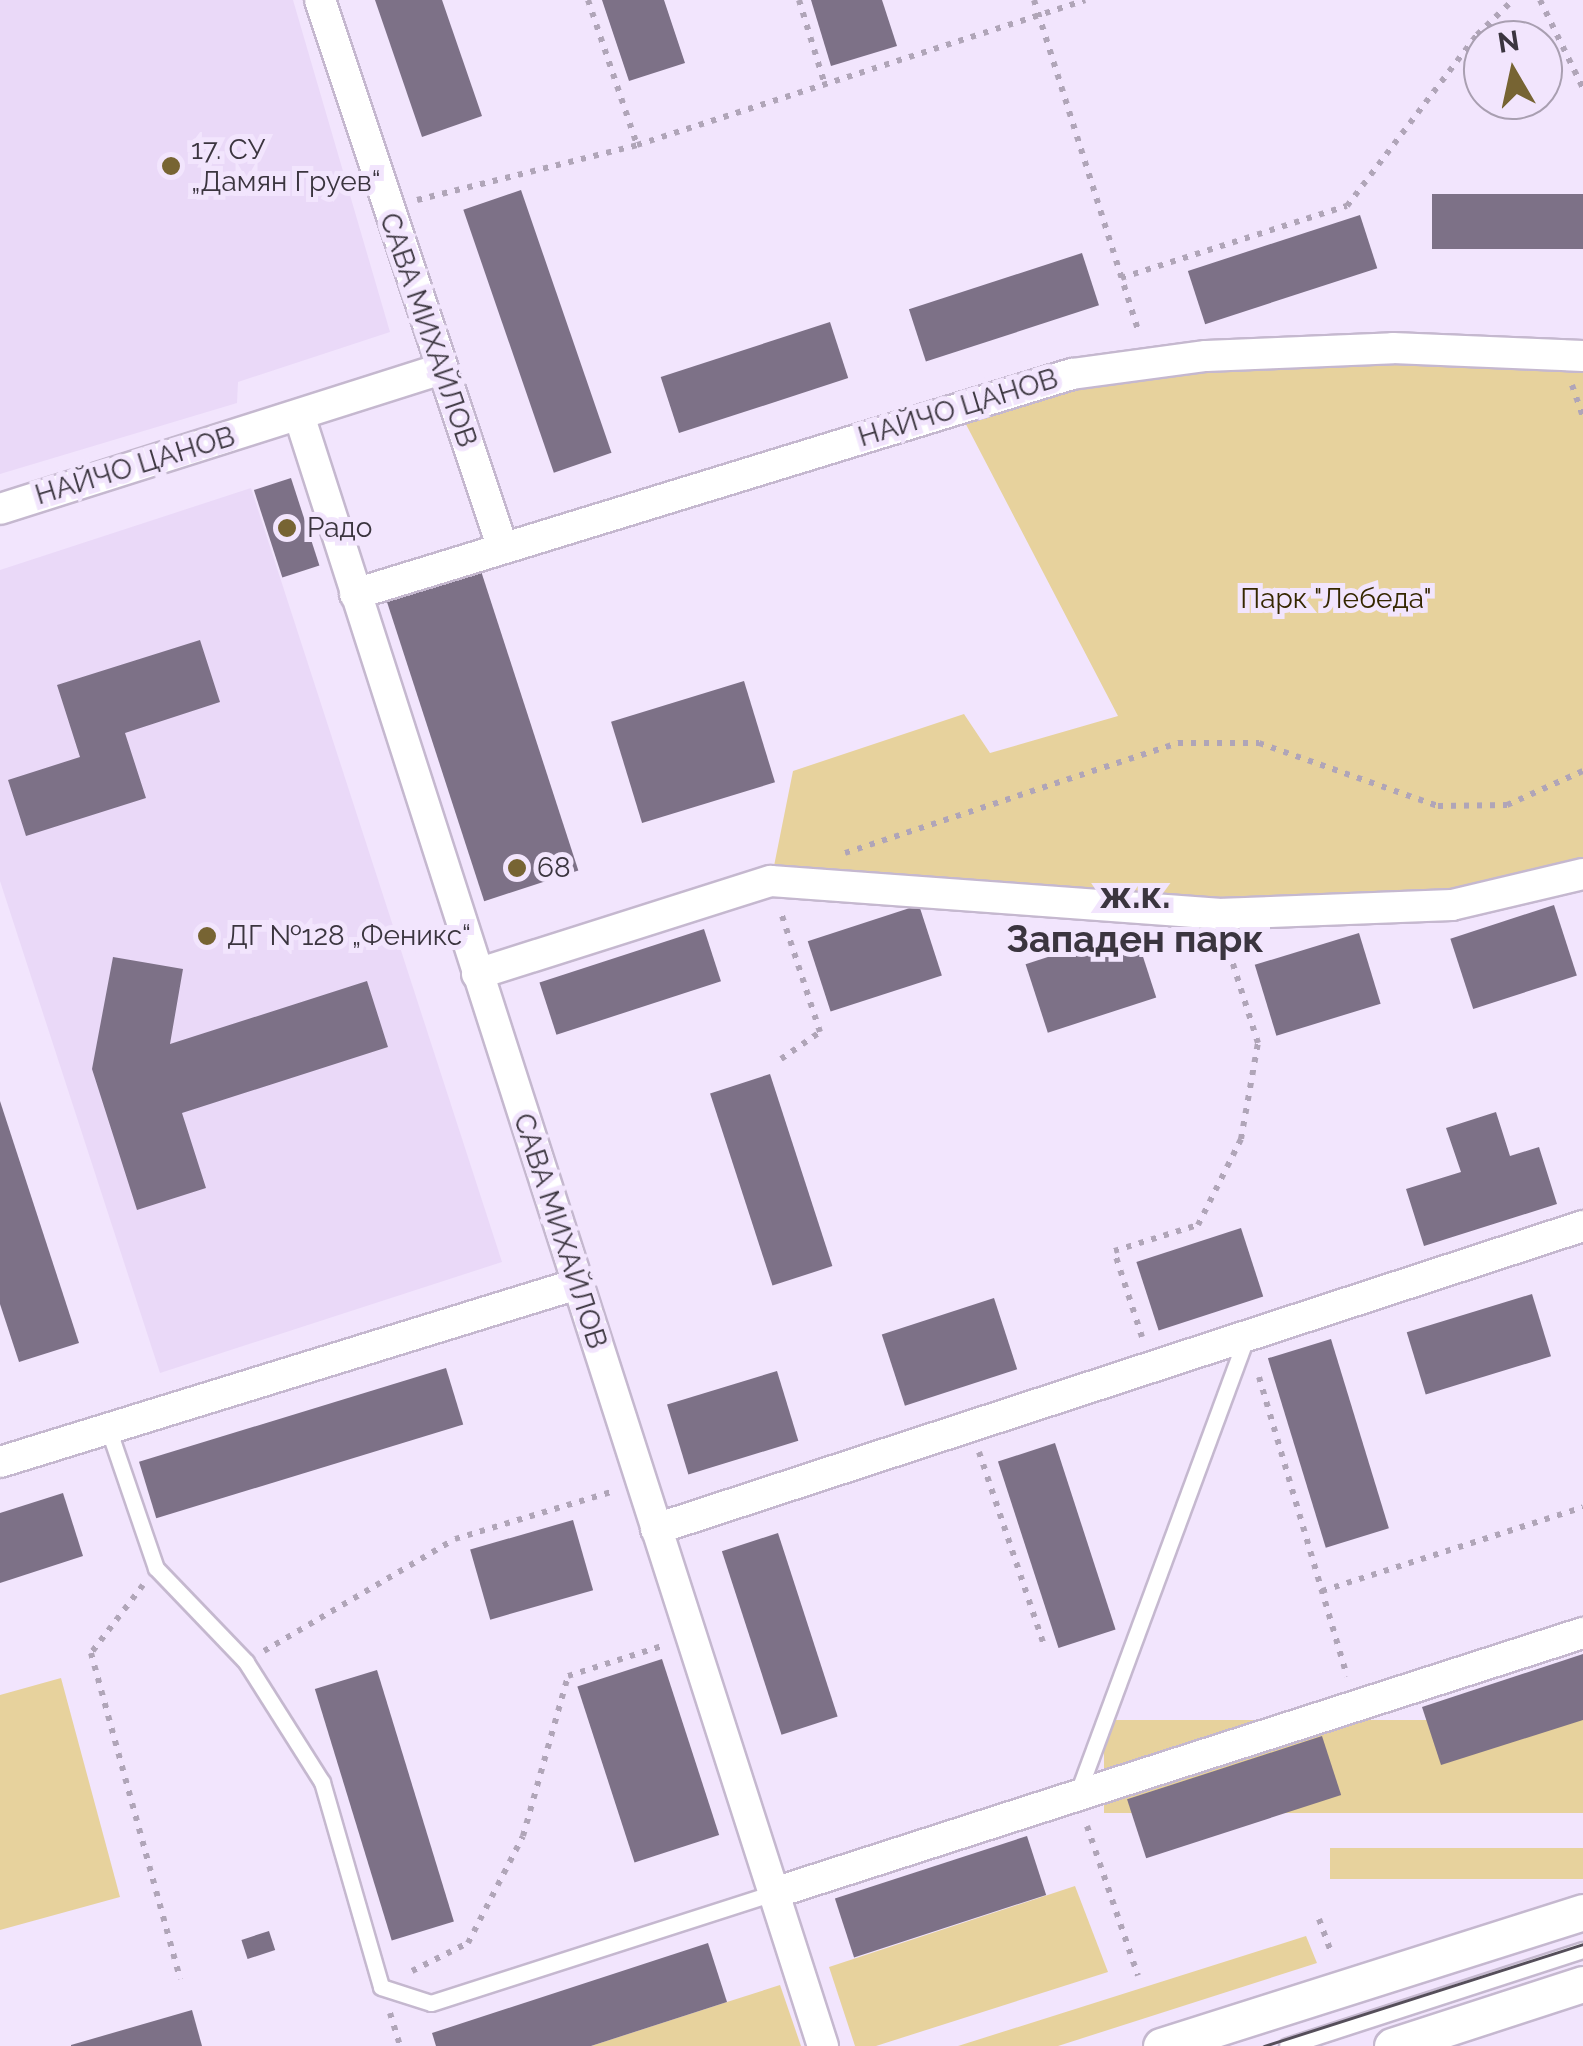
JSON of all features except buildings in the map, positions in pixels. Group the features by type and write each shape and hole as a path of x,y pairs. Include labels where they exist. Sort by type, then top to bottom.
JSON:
{"street":[{"name":"САВА МИХАЙЛОВ","path":"320,0 502,546"},
{"name":"НАЙЧО ЦАНОВ","path":"355,594 1072,374 1148,364 1393,348 1583,356"},
{"name":"НАЙЧО ЦАНОВ","path":"0,508 442,369"},
{"name":"САВА МИХАЙЛОВ","path":"299,415 823,2046"},
{"path":"478,974 771,881 1218,914 1452,905 1583,874"},
{"path":"656,1528 1583,1226"},
{"path":"2,1454 108,1428 577,1284"},
{"path":"774,1893 1583,1633"},
{"path":"1161,2046 1583,1912"},
{"path":"1392,2046 1583,1984"}],"lane":[{"path":"1077,1795 1247,1336"},
{"path":"108,1428 156,1568 246,1662 322,1782 381,1987 431,2003 774,1893"},
{"path":"1287,2046 1583,1950"}],"path":[{"path":"588,0 637,145"},
{"path":"798,0 825,84"},
{"path":"1034,0 1148,364"},
{"path":"387,208 637,145 1085,0"},
{"path":"1121,278 1347,206 1476,35 1513,0"},
{"path":"1540,0 1583,88"},
{"path":"839,855 1178,743 1259,743 1438,806 1508,806 1583,772"},
{"path":"771,881 820,1032 781,1059"},
{"path":"1152,1367 1114,1251 1198,1225 1242,1139 1258,1043 1218,914"},
{"path":"1247,1336 1356,1706"},
{"path":"970,1426 1044,1645"},
{"path":"246,1662 455,1538 642,1482"},
{"path":"1322,1591 1583,1507"},
{"path":"156,1568 92,1653 180,1979"},
{"path":"381,1987 468,1943 524,1836 568,1676 692,1637"},
{"path":"1077,1795 1138,1976"},
{"path":"1318,1919 1336,1964"}],"shaded area":[{"name":"17. СУ „Дамян Груев“","path":"0,0 293,0 390,332 238,382 237,403 0,474"},
{"name":"ДГ №128 „Феникс“","path":"251,488 502,1262 160,1373 0,881 0,570"}],"green space":[{"name":"Парк \"Лебеда\"","path":"1206,356 1583,356 1583,874 1452,905 1218,914 771,881 793,771 964,714 990,753 1118,716 958,409"},
{"path":"61,1678 120,1897 0,1930 0,1695"},
{"path":"1104,1720 1583,1720 1583,1813 1104,1813"},
{"path":"1330,1848 1583,1848 1583,1879 1330,1879"},
{"path":"1075,1886 1108,1972 876,2046 855,2046 829,1967"},
{"path":"1306,1936 1317,1963 1058,2046 958,2046"},
{"path":"780,1985 801,2046 591,2046 727,2002"}],"tram line":[{"path":"1264,2046 1583,1944"}],"place":[{"name":"17. СУ „Дамян Груев“","path":"171,166"},
{"name":"Радо","path":"287,528"},
{"name":"68","path":"517,868"},
{"name":"ДГ №128 „Феникс“","path":"207,936"}],"district":[{"name":"ж.к. Западен парк","path":"1135,917"}]}
